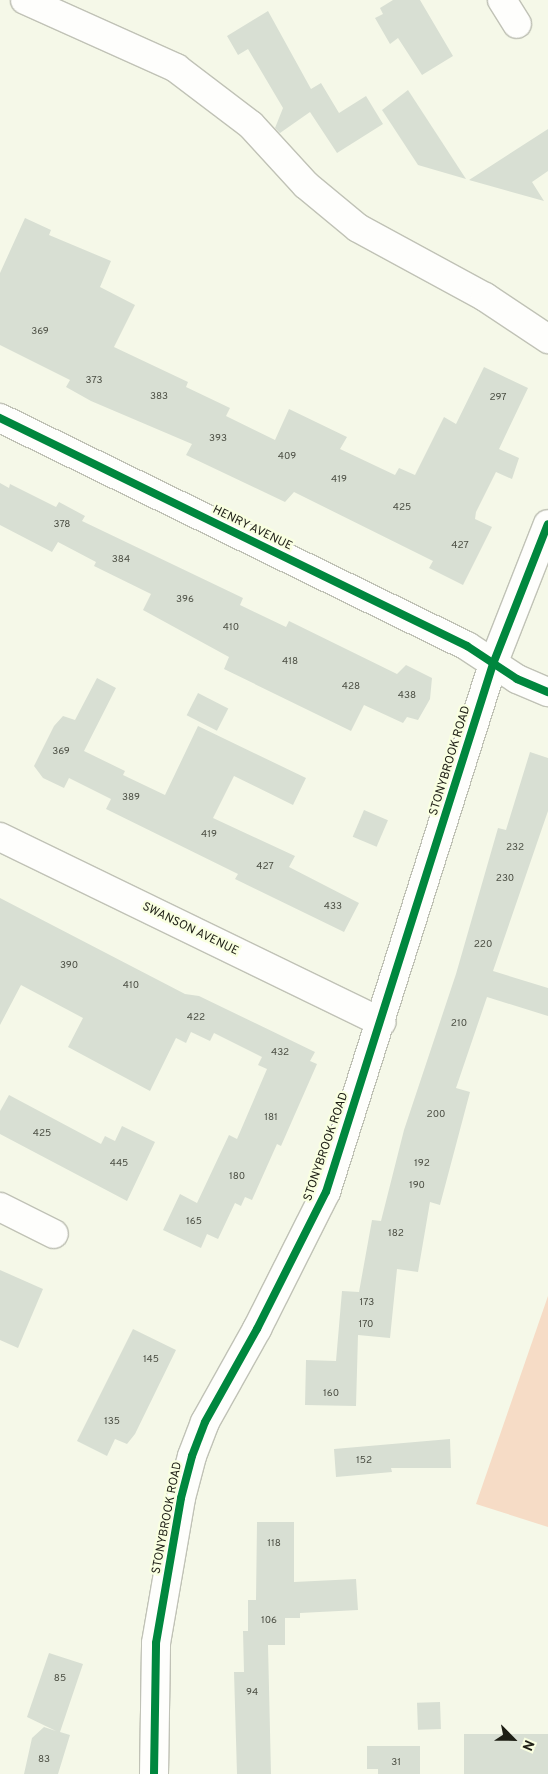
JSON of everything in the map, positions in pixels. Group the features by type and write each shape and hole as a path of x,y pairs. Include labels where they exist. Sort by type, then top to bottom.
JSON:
{"street":[{"path":"25,0 176,68 251,125 306,185 358,228 485,297 548,339"},
{"path":"502,0 517,24"},
{"name":"HENRY AVENUE","path":"0,418 458,642 517,679 548,692"},
{"name":"STONYBROOK ROAD","path":"154,1774 156,1643 181,1498 192,1456 205,1422 257,1329 326,1192 493,664 548,524"},
{"name":"SWANSON AVENUE","path":"0,837 381,1022"},
{"path":"0,1207 54,1234"}],"shaded area":[{"path":"548,1296 548,1527 476,1504"}],"building":[{"path":"393,0 420,0 453,56 422,75 398,38 390,44 375,18 383,14 380,8"},
{"path":"268,11 311,89 321,83 339,113 366,96 383,124 337,153 310,112 280,133 275,128 283,108 248,49 238,55 227,36"},
{"path":"408,90 466,179 418,165 382,110"},
{"path":"548,129 548,171 532,182 544,201 469,180"},
{"path":"25,218 51,230 49,235 111,261 100,287 135,305 114,347 188,382 186,387 230,408 226,416 275,440 289,409 347,437 340,449 395,475 399,468 415,475 444,417 456,424 484,367 528,388 499,449 519,458 512,479 496,472 476,512 475,519 492,527 463,585 429,568 433,561 294,492 285,502 186,455 192,444 91,401 66,387 70,380 0,345 0,273"},
{"path":"0,483 9,488 10,484 56,507 59,502 85,516 82,521 243,598 240,605 286,627 289,621 397,674 406,665 432,678 430,699 418,720 407,717 403,723 364,705 351,731 224,669 229,657 143,610 151,594 94,566 96,562 58,542 52,552 0,525"},
{"path":"97,678 116,688 84,751 125,771 123,775 165,795 198,726 306,778 293,805 234,776 213,818 295,856 289,867 359,903 344,932 235,879 238,874 106,809 111,799 69,778 64,788 43,778 34,766 54,726 63,716 75,720"},
{"path":"198,693 228,708 217,731 187,715"},
{"path":"530,752 548,758 548,811 493,971 548,988 548,1016 487,997 456,1088 470,1092 440,1205 430,1202 418,1272 397,1269 390,1338 358,1335 356,1406 305,1405 306,1360 336,1361 342,1291 359,1292 372,1220 381,1221 404,1130 456,974 498,828 506,830"},
{"path":"364,810 388,820 377,847 353,837"},
{"path":"0,898 185,994 199,996 315,1052 310,1061 317,1064 281,1146 277,1144 252,1200 245,1197 241,1206 235,1203 218,1239 207,1234 201,1248 163,1230 180,1194 197,1203 229,1135 237,1139 267,1069 258,1065 262,1057 214,1033 210,1041 191,1032 186,1043 176,1038 150,1091 68,1047 83,1018 21,985 0,1025"},
{"path":"9,1095 101,1144 105,1136 115,1141 122,1126 155,1142 127,1201 0,1134 0,1111"},
{"path":"0,1270 43,1289 18,1348 0,1340"},
{"path":"133,1329 176,1350 135,1434 127,1444 115,1439 107,1456 77,1441"},
{"path":"450,1439 451,1468 391,1468 392,1472 336,1477 334,1449"},
{"path":"257,1522 294,1522 294,1582 356,1579 358,1610 300,1613 300,1618 285,1618 285,1645 268,1645 271,1774 237,1774 234,1672 244,1672 243,1631 248,1631 248,1600 256,1600"},
{"path":"49,1653 83,1664 60,1732 70,1735 58,1774 24,1774 32,1738 44,1727 56,1731 27,1717"},
{"path":"440,1702 441,1729 418,1730 417,1703"},
{"path":"464,1734 548,1734 548,1774 464,1774"},
{"path":"367,1746 420,1746 420,1774 378,1774 378,1769 367,1769"}],"cycle path":[{"path":"0,418 467,646 517,679 548,692"},
{"path":"154,1774 156,1643 181,1498 192,1456 205,1422 257,1329 326,1192 493,664 548,524"}]}
